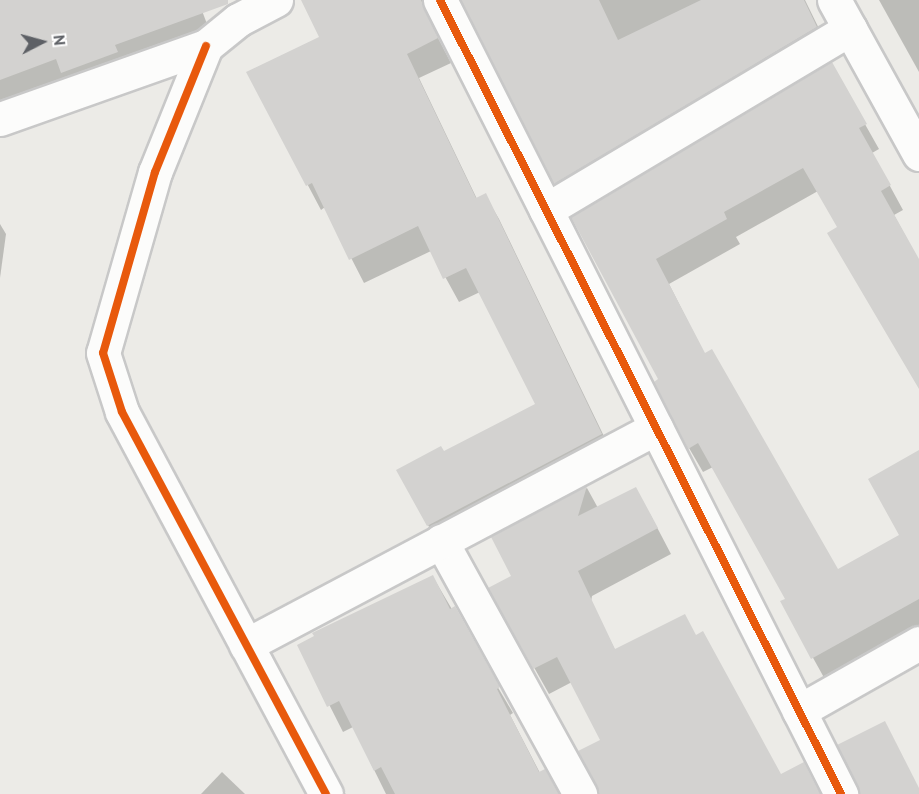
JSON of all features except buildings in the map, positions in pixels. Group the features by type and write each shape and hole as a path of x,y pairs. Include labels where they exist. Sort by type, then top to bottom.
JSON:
{"street":[{"path":"276,0 233,10 206,46 155,172 102,353 122,412 326,794"},
{"path":"440,0 841,794"},
{"path":"834,0 919,154"},
{"path":"546,210 850,29"},
{"path":"0,119 206,46"},
{"path":"246,645 656,428"},
{"path":"441,541 580,794"},
{"path":"799,711 919,643"}],"cycle path":[{"path":"440,0 841,794"},
{"path":"206,46 155,172 103,353 122,412 326,794"}]}
